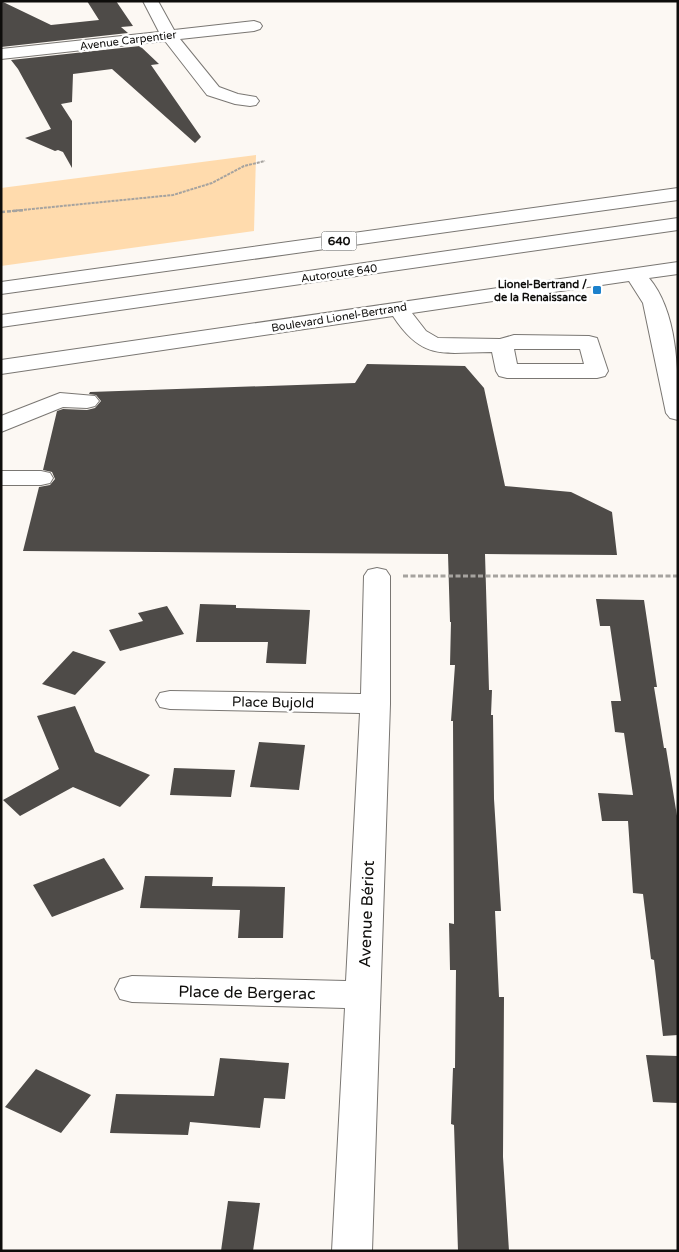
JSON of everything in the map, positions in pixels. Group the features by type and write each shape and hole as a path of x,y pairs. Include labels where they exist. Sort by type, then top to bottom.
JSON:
{"main road":[{"path":"150,1 169,35 213,91 235,99 250,101"},
{"name":"Avenue Carpentier","path":"1,54 254,26"},
{"name":"640","path":"1,288 678,194"},
{"name":"Autoroute 640","path":"1,321 678,224"},
{"name":"Boulevard Lionel-Bertrand","path":"1,367 678,268"},
{"path":"634,274 654,303 678,413"},
{"path":"398,308 418,336 428,343 446,346 502,346"},
{"path":"1,424 60,400 87,401"},
{"path":"1,478 41,478"},
{"name":"Avenue Bériot","path":"352,1251 375,704 378,576"},
{"name":"Place Bujold","path":"170,700 375,704"},
{"name":"Place de Bergerac","path":"132,989 363,995"}],"path":[{"path":"1,212 173,195 212,182 244,166 265,161"},
{"path":"378,576 678,576"}],"shaded area":[{"path":"256,155 254,231 1,266 1,188"}],"building":[{"path":"1,1 51,25 99,20 87,1 116,1 133,26 121,27 128,33 1,47"},
{"path":"140,46 159,64 151,65 201,137 195,143 112,69 73,74 72,102 61,104 72,121 72,168 63,152 55,151 25,138 51,129 18,69 11,60"},
{"path":"367,364 465,366 484,388 505,486 571,492 612,512 617,555 485,554 489,690 492,690 494,799 501,911 495,911 499,997 504,997 503,1157 509,1251 458,1251 454,1125 451,1124 453,1068 455,1068 456,970 450,970 449,923 454,924 453,721 451,721 455,665 450,665 451,622 448,554 23,551 39,487 50,485 55,479 52,472 43,470 57,411 63,409 87,410 95,408 101,401 96,395 89,394 90,392 355,383"},
{"path":"596,599 644,600 657,687 654,687 678,822 678,1035 663,1036 654,960 651,959 643,894 633,893 628,821 602,821 598,793 633,795 624,733 615,732 611,701 621,701 610,626 600,626"},
{"path":"200,604 236,605 236,608 310,610 306,664 266,663 268,642 196,642"},
{"path":"167,606 184,634 120,651 109,630 143,621 138,613"},
{"path":"73,651 106,662 75,695 42,684"},
{"path":"75,706 95,752 150,775 120,807 73,787 20,816 3,800 59,769 37,716"},
{"path":"259,742 305,745 299,790 250,787"},
{"path":"174,768 235,770 231,797 170,795"},
{"path":"104,858 124,889 52,917 33,885"},
{"path":"145,876 213,877 212,886 285,887 283,938 238,938 240,910 140,908"},
{"path":"646,1055 678,1056 678,1103 653,1102"},
{"path":"220,1058 289,1063 285,1099 264,1098 260,1128 190,1122 188,1135 110,1133 116,1094 214,1096"},
{"path":"36,1069 91,1095 61,1133 5,1107"},
{"path":"228,1201 260,1203 253,1251 221,1251"}],"place":[{"name":"Lionel-Bertrand / de la Renaissance","path":"597,290"}]}
